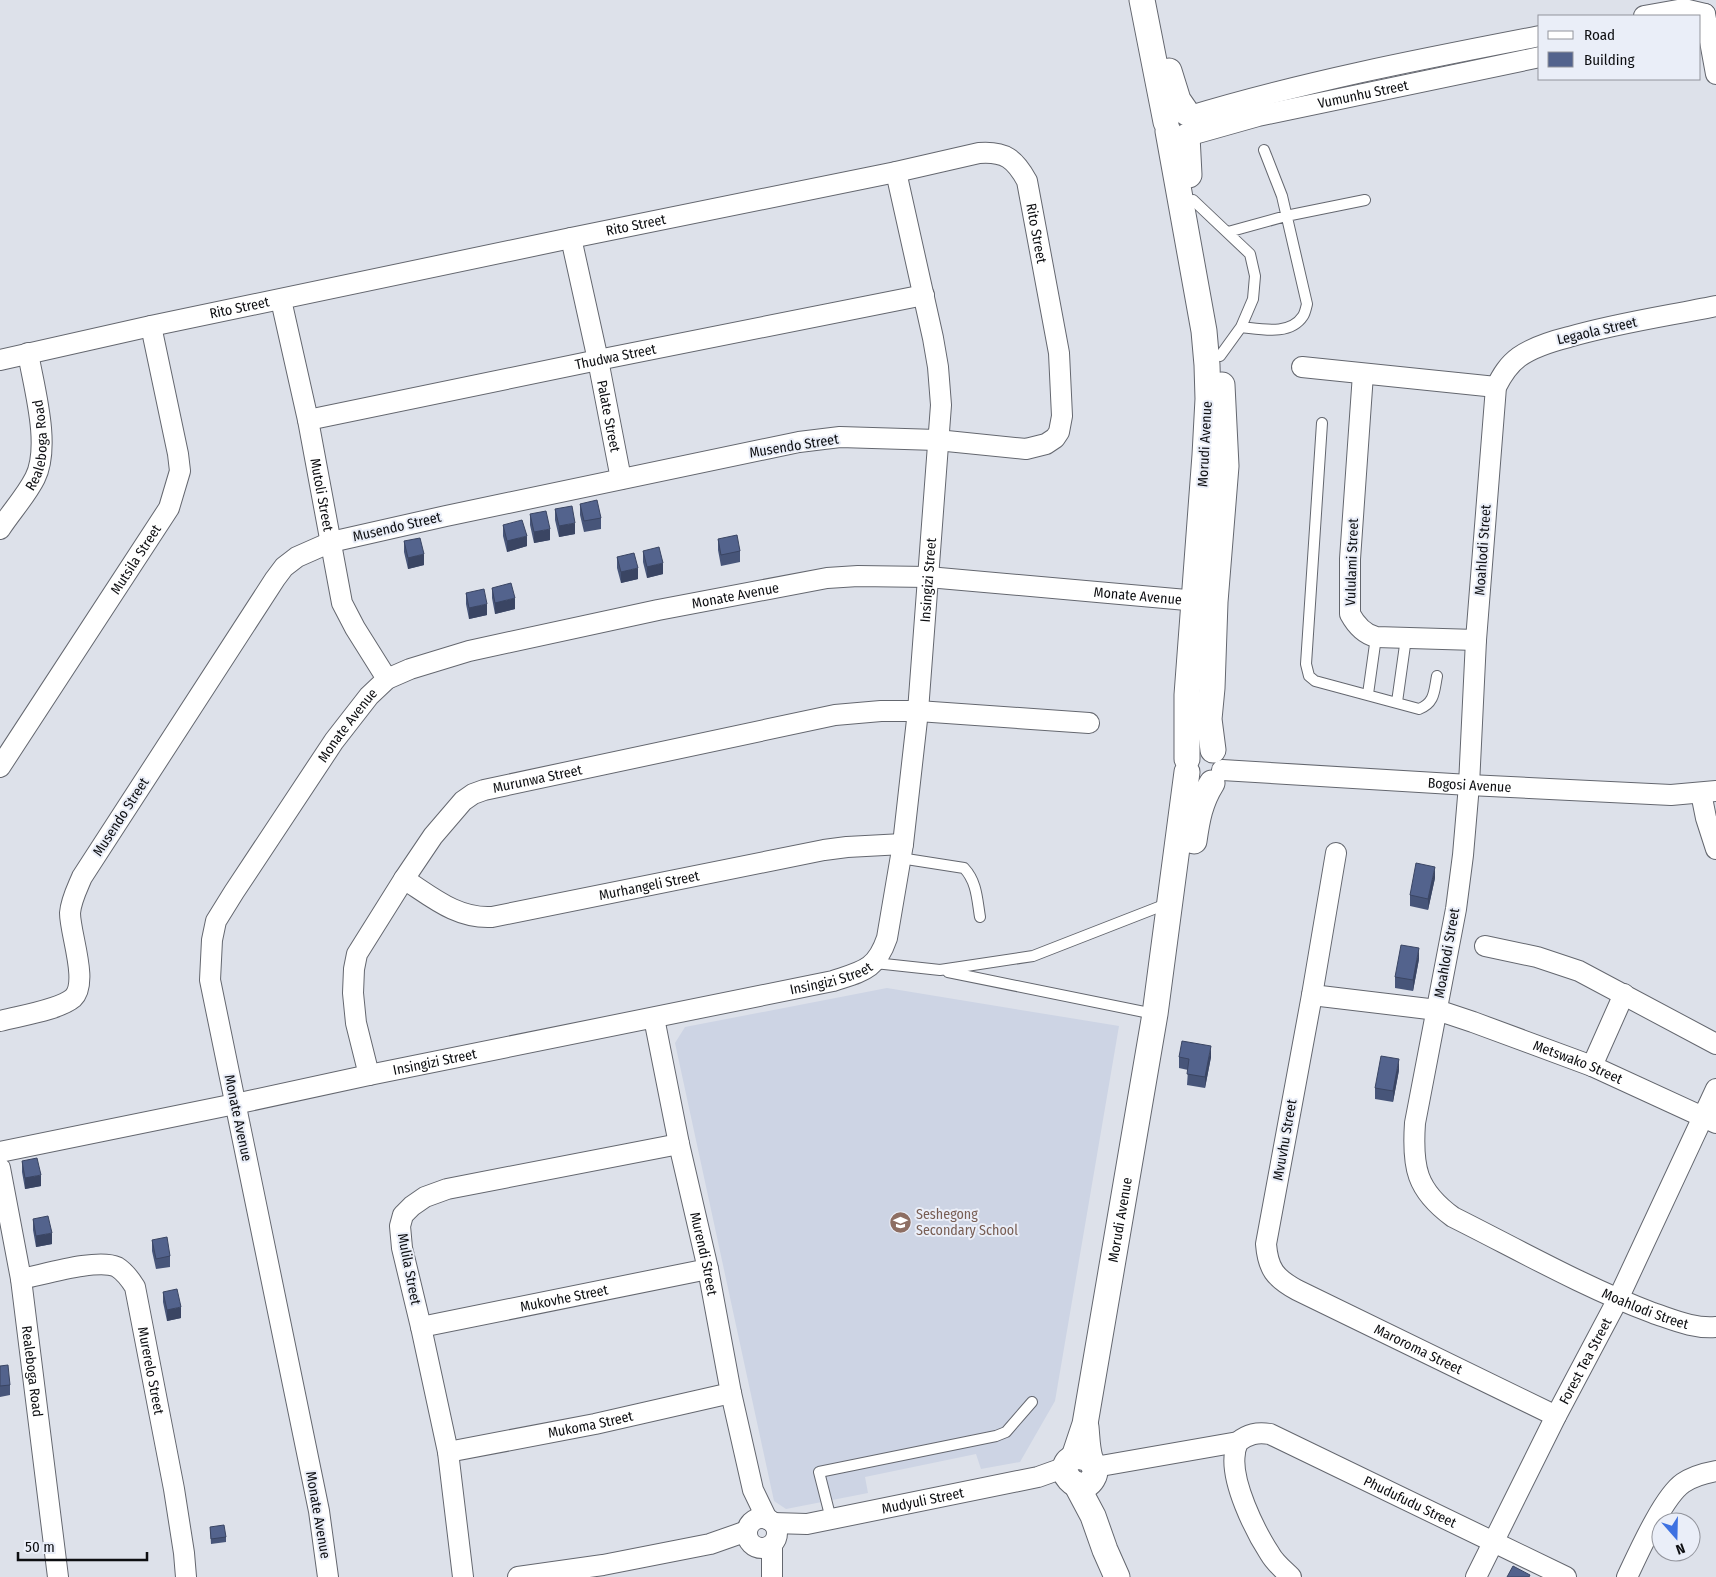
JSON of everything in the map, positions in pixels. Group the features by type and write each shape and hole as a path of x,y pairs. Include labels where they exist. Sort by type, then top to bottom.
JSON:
{"street":[{"name":"Morudi Avenue","path":"1117,1577 1093,1516 1080,1471 1085,1424 1156,1014 1187,765 1187,695 1226,466 1218,327 1212,292 1179,123 1142,0"},
{"name":"Morudi Avenue","path":"1156,1014 1184,898 1198,816 1216,768 1209,719 1212,688 1204,601 1207,365 1179,123 1178,100 1171,79 1157,0"},
{"path":"1649,15 1684,8 1707,14 1716,74"},
{"name":"Vumunhu Street","path":"1179,123 1257,96 1387,66 1538,36"},
{"name":"Vumunhu Street","path":"1179,123 1258,116 1538,57"},
{"name":"Rito Street","path":"0,360 151,326 991,152 1002,154 1012,160 1021,170 1027,181 1055,332 1060,373 1062,416"},
{"name":"Insingizi Street","path":"0,1152 833,981 862,971 875,963 882,953 887,938 901,851 918,711 940,405 938,367 896,172"},
{"name":"Palate Street","path":"571,238 622,479"},
{"name":"Thudwa Street","path":"308,420 598,360 924,296"},
{"name":"Mutoli Street","path":"280,300 308,420 342,603 355,628 387,679"},
{"name":"Legaola Street","path":"1496,387 1502,374 1513,362 1521,356 1553,341 1596,329 1716,306"},
{"name":"Mutsila Street","path":"0,767 169,508 180,471 151,326"},
{"name":"Realeboga Road","path":"0,529 35,478 42,450 41,427 28,353"},
{"path":"1302,367 1496,387"},
{"name":"Vululami Street","path":"1363,374 1350,559 1349,603 1350,614 1354,621 1367,635 1376,637"},
{"name":"Moahlodi Street","path":"1496,387 1476,640 1469,785 1463,855 1456,909 1415,1123 1413,1145 1419,1177 1426,1192 1437,1206 1453,1217 1618,1300 1684,1324 1716,1328"},
{"name":"Musendo Street","path":"0,1021 56,1007 74,998 78,991 80,974 70,911 82,877 275,579 284,567 297,557 331,542 446,516 819,439 840,437 937,440 1026,449 1046,444 1055,438 1059,432 1062,416"},
{"name":"Monate Avenue","path":"328,1577 319,1511 210,980 212,940 216,921 334,741 370,696 387,679 410,669 469,650 658,610 827,578 858,576 928,577 1204,601"},
{"path":"1376,637 1476,640"},
{"name":"Murunwa Street","path":"368,1075 356,1023 353,993 357,954 433,836 452,812 473,794 484,790 835,715 918,711 1090,723"},
{"path":"1202,748 1216,768 1200,784 1194,781 1187,765 1196,750 1202,748"},
{"name":"Bogosi Avenue","path":"1216,768 1469,785 1671,795 1708,792"},
{"path":"1708,792 1706,818 1716,849"},
{"name":"Murhangeli Street","path":"404,879 456,912 480,918 824,850 847,847 901,851"},
{"name":"Mvuvhu Street","path":"1282,1282 1270,1266 1266,1244 1336,853"},
{"path":"1485,946 1537,957 1579,971 1716,1044"},
{"path":"1592,1066 1624,994"},
{"path":"1312,995 1437,1010"},
{"name":"Metswako Street","path":"1437,1010 1592,1066 1709,1120"},
{"name":"Murendi Street","path":"654,1018 679,1144 708,1269 731,1393 770,1577"},
{"name":"Forest Tea Street","path":"1476,1577 1556,1416 1618,1300 1709,1120 1716,1089"},
{"name":"Mulila Street","path":"463,1577 448,1452 402,1248 400,1226 403,1215 425,1197 447,1189 679,1144"},
{"name":"Realeboga Road","path":"0,1168 21,1279 58,1577"},
{"name":"Murerelo Street","path":"21,1279 106,1264 117,1268 128,1276 135,1287 174,1489 186,1577"},
{"name":"Mukovhe Street","path":"421,1328 708,1269"},
{"name":"Maroroma Street","path":"1282,1282 1556,1416"},
{"name":"Mukoma Street","path":"448,1452 595,1424 731,1393"},
{"name":"Phudufudu Street","path":"1080,1471 1245,1438 1260,1432 1270,1434 1566,1577"},
{"path":"1245,1438 1234,1454 1235,1472 1247,1511 1271,1556 1291,1577"},
{"name":"Mudyuli Street","path":"518,1577 603,1564 710,1544 1038,1477 1080,1471"},
{"path":"1627,1577 1670,1496 1690,1478 1716,1471"}],"lane":[{"path":"1241,327 1277,330 1294,324 1304,316 1307,304 1282,196 1264,150"},
{"path":"1193,200 1250,254 1255,276 1253,299 1241,327 1220,356"},
{"path":"1228,232 1286,216 1365,200"},
{"path":"1322,423 1306,664 1309,676 1315,680 1419,709 1427,706 1431,700 1437,676"},
{"path":"1368,694 1376,637"},
{"path":"1397,702 1406,638"},
{"path":"901,851 964,868 975,884 980,917"},
{"path":"940,970 1033,956 1170,903"},
{"path":"875,963 940,970 1156,1014"},
{"path":"831,1519 819,1472 996,1436 1006,1432 1032,1402"}],"shaded area":[{"name":"Seshegong Secondary School","path":"887,988 1119,1026 1055,1401 1020,1462 981,1469 976,1454 865,1477 868,1493 786,1509 774,1501 675,1043 685,1027"}],"building":[{"path":"597,500 601,518 584,521 580,504"},
{"path":"572,506 575,523 559,526 555,509"},
{"path":"546,511 550,529 534,532 530,514"},
{"path":"522,520 527,536 507,541 503,525"},
{"path":"737,535 740,551 721,555 718,539"},
{"path":"420,538 424,554 408,558 404,541"},
{"path":"659,547 663,563 647,567 643,551"},
{"path":"634,553 638,568 621,572 617,557"},
{"path":"511,583 515,598 495,603 492,588"},
{"path":"484,589 487,604 469,608 466,593"},
{"path":"1416,863 1435,867 1428,899 1410,895"},
{"path":"1401,945 1419,948 1413,980 1395,977"},
{"path":"1182,1041 1211,1046 1205,1077 1187,1074 1189,1059 1179,1057"},
{"path":"1381,1056 1399,1059 1393,1091 1375,1088"},
{"path":"37,1158 41,1175 25,1178 22,1161"},
{"path":"48,1216 52,1233 36,1236 33,1219"},
{"path":"167,1237 170,1256 156,1259 152,1240"},
{"path":"177,1289 181,1307 167,1310 163,1292"},
{"path":"8,1365 10,1385 0,1386 0,1366"},
{"path":"224,1525 226,1537 211,1539 210,1527"},
{"path":"1513,1566 1530,1575 1529,1577 1507,1577"}],"place":[{"name":"Seshegong Secondary School","path":"900,1222"}]}
